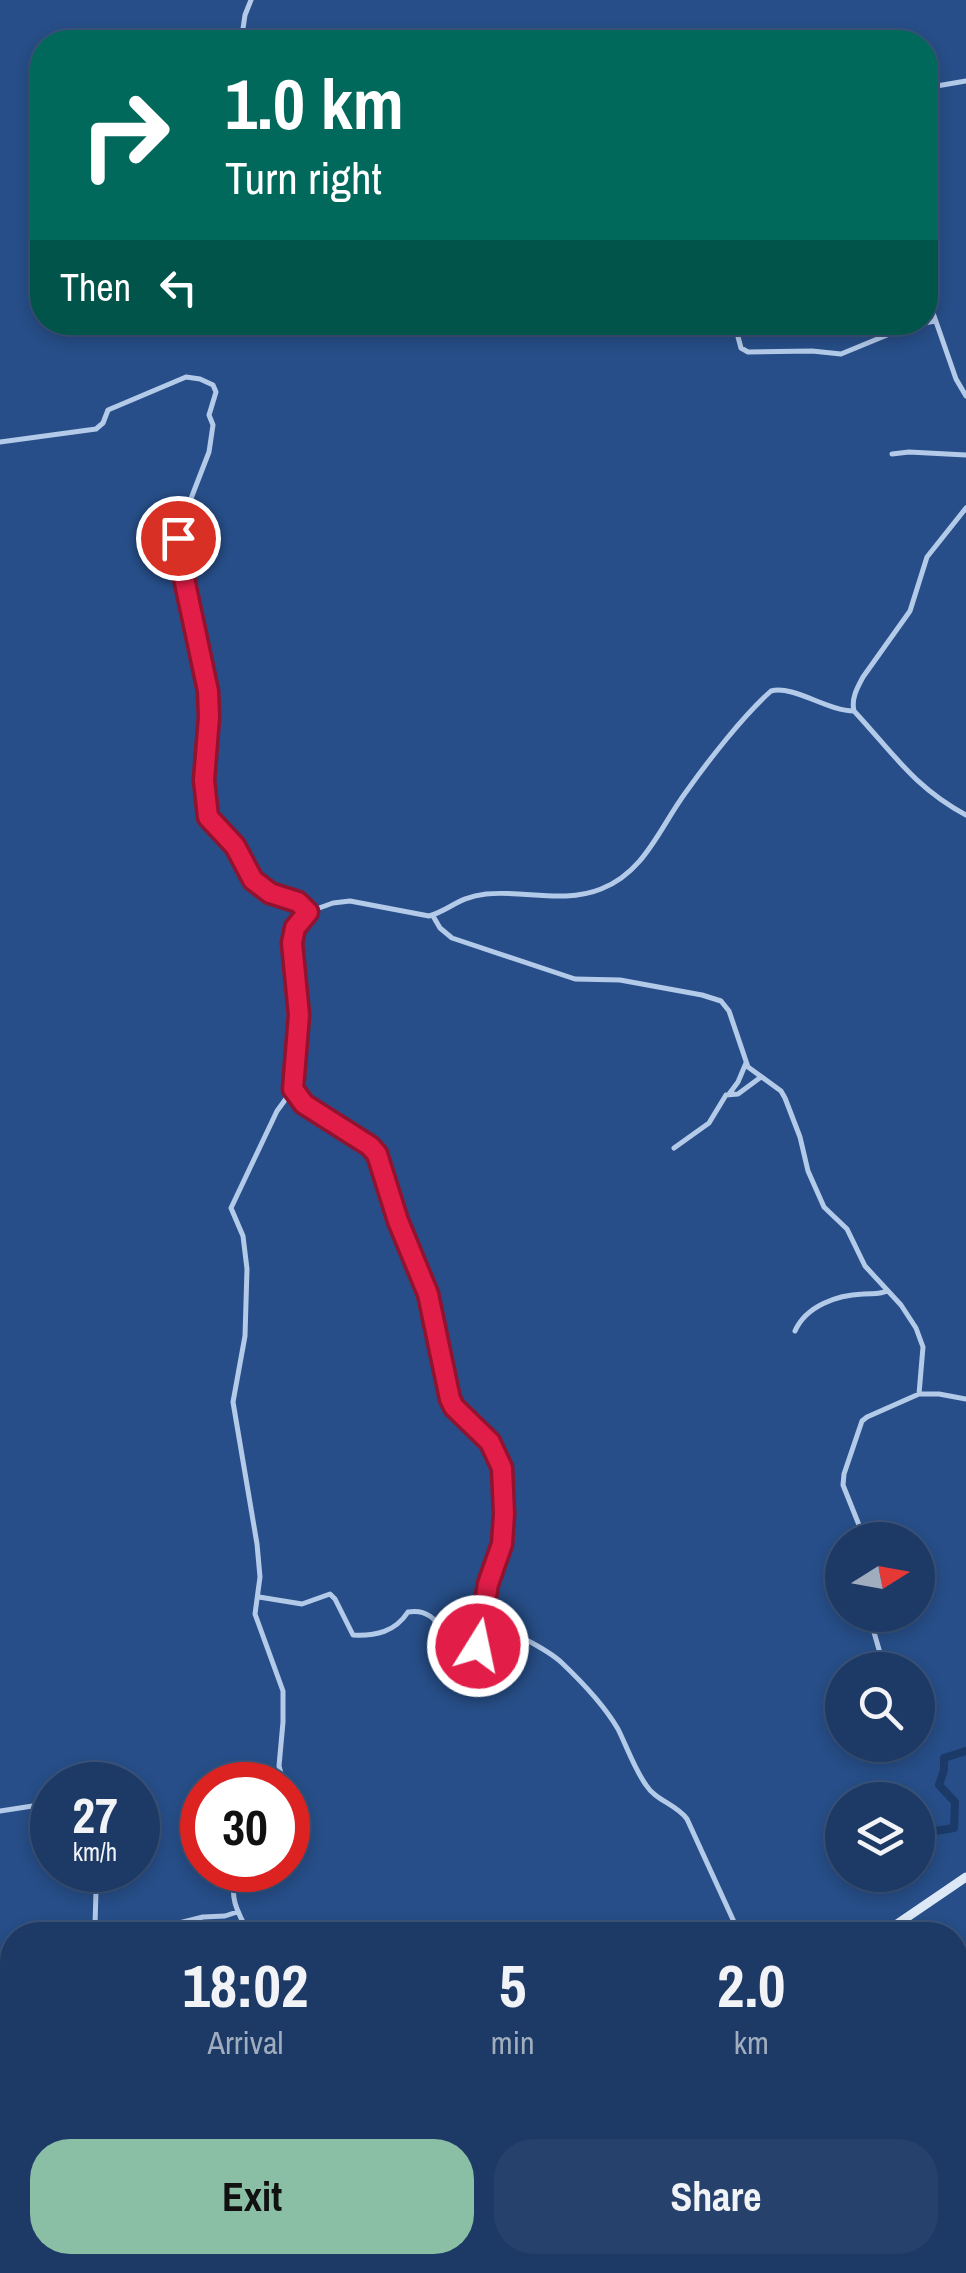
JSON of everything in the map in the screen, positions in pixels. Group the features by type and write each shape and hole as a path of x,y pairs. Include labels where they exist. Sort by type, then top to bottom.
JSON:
{"main road":[{"path":"900,1922 966,1878"}],"street":[{"path":"243,30 251,0"},
{"path":"938,86 966,81"},
{"path":"938,329 966,396"},
{"path":"738,335 742,348 748,352 840,354 887,335"},
{"path":"0,442 96,429 103,424 108,410 186,376 214,385 209,452 185,514 178,545 209,702 206,809 211,822 235,846 253,880 270,893 298,902 308,912"},
{"path":"892,454 966,455"},
{"path":"966,508 926,557 910,611 862,677 854,697 854,711 919,784 966,815"},
{"path":"278,1762 282,1692 256,1614 260,1576 257,1544 233,1402 244,1336 246,1269 243,1236 231,1208 277,1111 293,1089 299,1015 292,943 295,928 308,912 333,903 350,901 432,916 452,903 474,896 556,897 580,895 611,885 644,857 685,793 774,689 854,711"},
{"path":"432,916 452,938 564,976 631,981 721,1001 728,1010 746,1063 785,1098 824,1208 847,1229 864,1266 911,1318 921,1339 920,1394"},
{"path":"674,1148 708,1123 738,1082 746,1063"},
{"path":"729,1094 738,1094 761,1078"},
{"path":"258,1597 302,1604 330,1594 352,1635 377,1634 400,1624 408,1612 419,1611 432,1616 460,1648 476,1649 488,1584 502,1544 504,1480 499,1458 490,1442 450,1399 428,1294 398,1221 377,1154 304,1104 293,1089"},
{"path":"796,1331 801,1320 823,1303 887,1291"},
{"path":"858,1522 843,1485 862,1422 920,1394 966,1399"},
{"path":"485,1612 559,1660 613,1722 647,1787 687,1820 734,1922"},
{"path":"0,1811 30,1806"},
{"path":"95,1922 96,1892"},
{"path":"234,1892 243,1922"},
{"path":"183,1922 238,1912"}],"waterway":[{"path":"935,1831 954,1828 955,1802 939,1785 944,1758 966,1751"}],"route":[{"path":"178,538 209,702 204,780 208,817 235,846 253,880 274,895 298,902 308,912 292,938 299,1015 293,1089 304,1104 377,1154 398,1221 428,1294 450,1399 490,1442 502,1468 502,1544 488,1584 478,1646"}]}
